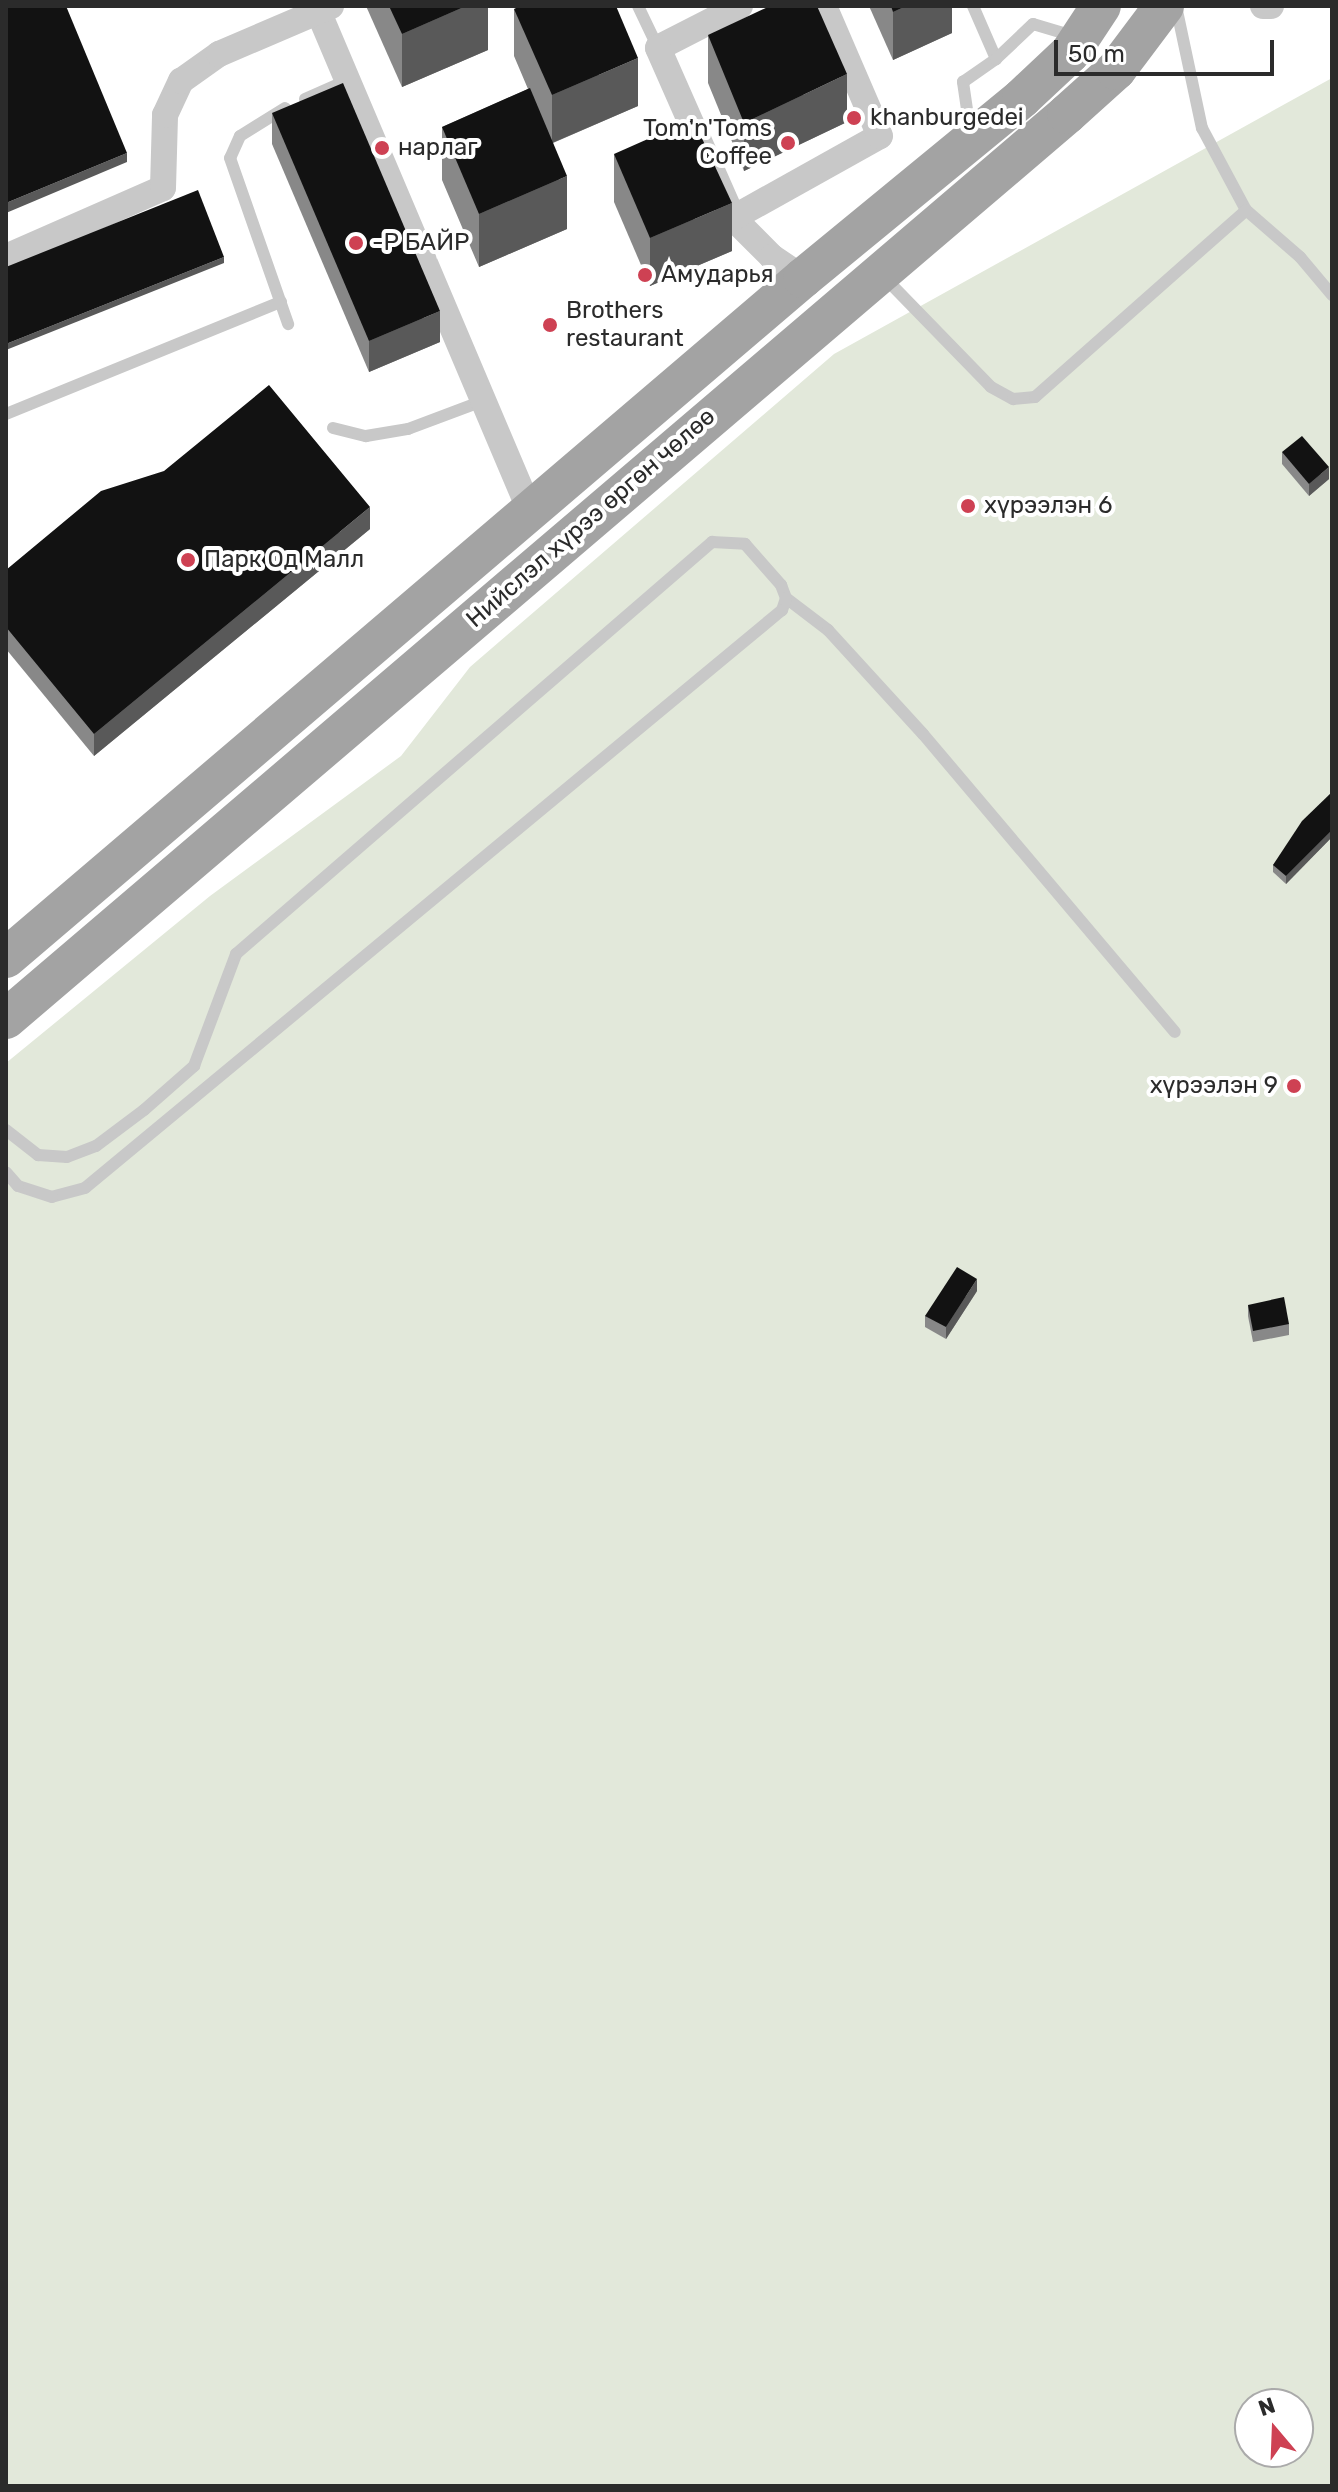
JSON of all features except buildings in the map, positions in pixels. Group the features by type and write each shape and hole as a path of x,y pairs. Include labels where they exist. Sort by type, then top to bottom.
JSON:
{"main road":[{"name":"Нийслэл хүрээ өргөн чөлөө","path":"6,1019 1116,70 1164,6"},
{"name":"Нийслэл хүрээ өргөн чөлөө","path":"6,958 803,278 972,140 1041,80 1091,22"},
{"path":"496,540 525,575"}],"street":[{"path":"740,6 658,48 733,218 772,257 803,278"},
{"path":"733,218 880,136 824,6"},
{"path":"1263,6 1271,6"},
{"path":"6,257 163,188 165,115 181,81 219,54 322,8 348,80 530,511"}],"lane":[{"path":"638,6 658,48"},
{"path":"973,6 996,59"},
{"path":"1176,6 1202,128 1246,210 1300,257 1332,295"},
{"path":"972,140 963,82 996,59 1033,24 1091,22"},
{"path":"288,324 230,158 240,136 281,110 348,80"},
{"path":"879,272 991,387 1013,399 1035,397 1246,210"},
{"path":"6,414 281,302"},
{"path":"333,428 366,436 408,429 483,401"},
{"path":"6,1130 38,1155 67,1157 96,1146 144,1110 194,1066 236,954 712,542 745,544 781,585 786,598 828,630 930,742 1175,1032"},
{"path":"6,1172 18,1186 52,1197 85,1188 782,610 786,598"}],"shaded area":[{"path":"1332,78 1332,2486 6,2486 6,1063 210,896 401,756 470,667 834,354"}],"place":[{"name":"khanburgedei","path":"854,118"},
{"name":"Tom'n'Toms Coffee","path":"788,143"},
{"name":"нарлаг","path":"382,148"},
{"name":"-Р БАЙР","path":"356,243"},
{"name":"Амударья","path":"645,275"},
{"name":"Brothers restaurant","path":"550,325"},
{"name":"хүрээлэн 6","path":"968,506"},
{"name":"Парк Од Малл","path":"188,560"},
{"name":"хүрээлэн 9","path":"1294,1086"}]}
